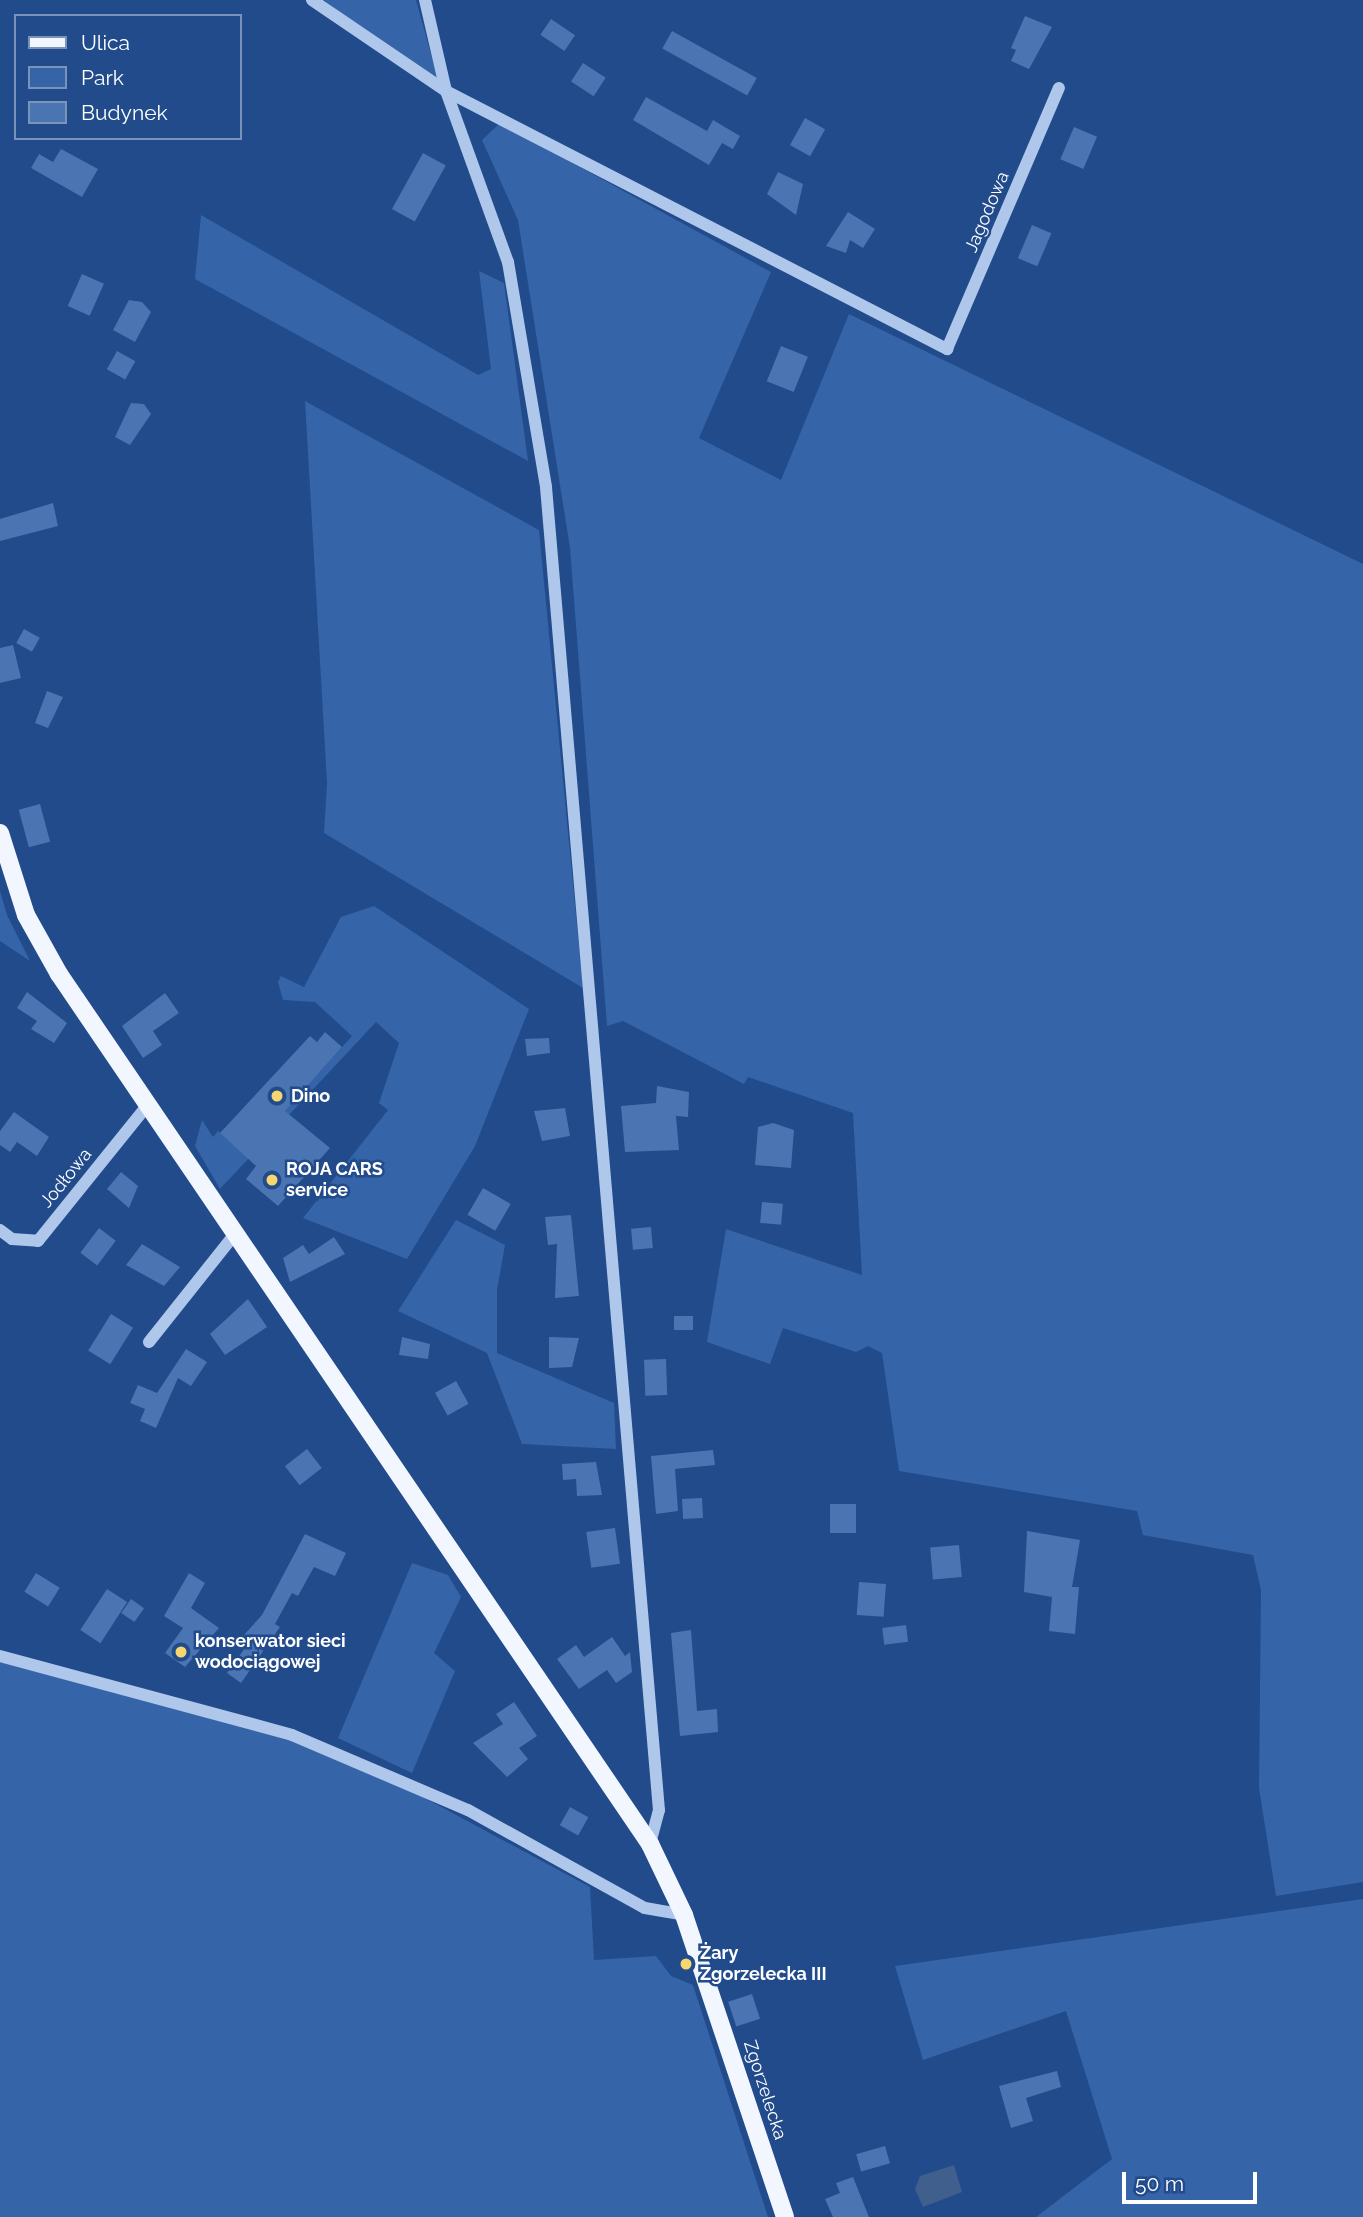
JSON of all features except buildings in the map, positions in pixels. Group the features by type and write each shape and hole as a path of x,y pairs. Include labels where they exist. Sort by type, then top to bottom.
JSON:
{"main road":[{"name":"Zgorzelecka","path":"0,833 26,915 147,1106 650,1844 684,1915 785,2217"}],"street":[{"path":"312,0 446,91"},
{"path":"425,0 446,91 508,262 546,487 659,1810 650,1844"},
{"name":"Jagodowa","path":"446,91 947,349 1059,88"},
{"name":"Jodłowa","path":"0,1230 12,1239 38,1241 147,1106"},
{"path":"149,1342 235,1234"},
{"path":"0,1656 292,1735 468,1810 645,1909 684,1915"}],"green space":[{"path":"324,0 416,0 441,90"},
{"path":"500,123 771,272 699,438 781,480 849,314 1363,564 1363,1882 1276,1896 1259,1788 1261,1590 1253,1555 1143,1535 1137,1511 899,1471 882,1353 868,1346 856,1352 783,1328 770,1364 707,1342 726,1229 862,1275 853,1113 748,1077 744,1084 623,1021 607,1026 570,548 518,220 482,140"},
{"path":"201,215 478,375 491,369 479,271 504,283 528,461 195,279"},
{"path":"305,401 539,530 583,988 324,833 327,783"},
{"path":"0,891 7,915 30,961 0,941"},
{"path":"374,906 529,1009 475,1146 407,1259 303,1218 388,1110 379,1103 399,1043 376,1022 220,1189 195,1146 202,1120 213,1137 218,1131 245,1155 352,1036 315,1002 283,1000 278,982 281,976 304,987 341,917"},
{"path":"456,1220 505,1245 497,1290 497,1353 614,1403 616,1449 522,1444 487,1353 398,1311"},
{"path":"412,1563 448,1575 461,1597 434,1653 455,1671 412,1773 338,1738"},
{"path":"0,1655 231,1716 395,1782 590,1887 594,1960 656,1956 671,1976 693,1985 768,2217 0,2217"},
{"path":"1363,1899 1363,2217 1036,2217 1112,2159 1066,2011 923,2060 895,1966"}],"shaded area":[{"path":"954,2165 962,2192 923,2207 915,2189 920,2176"}],"place":[{"name":"Dino","path":"277,1096"},
{"name":"ROJA CARS service","path":"272,1180"},
{"name":"konserwator sieci wodociągowej","path":"181,1652"},
{"name":"Żary Zgorzelecka III","path":"686,1964"}]}
